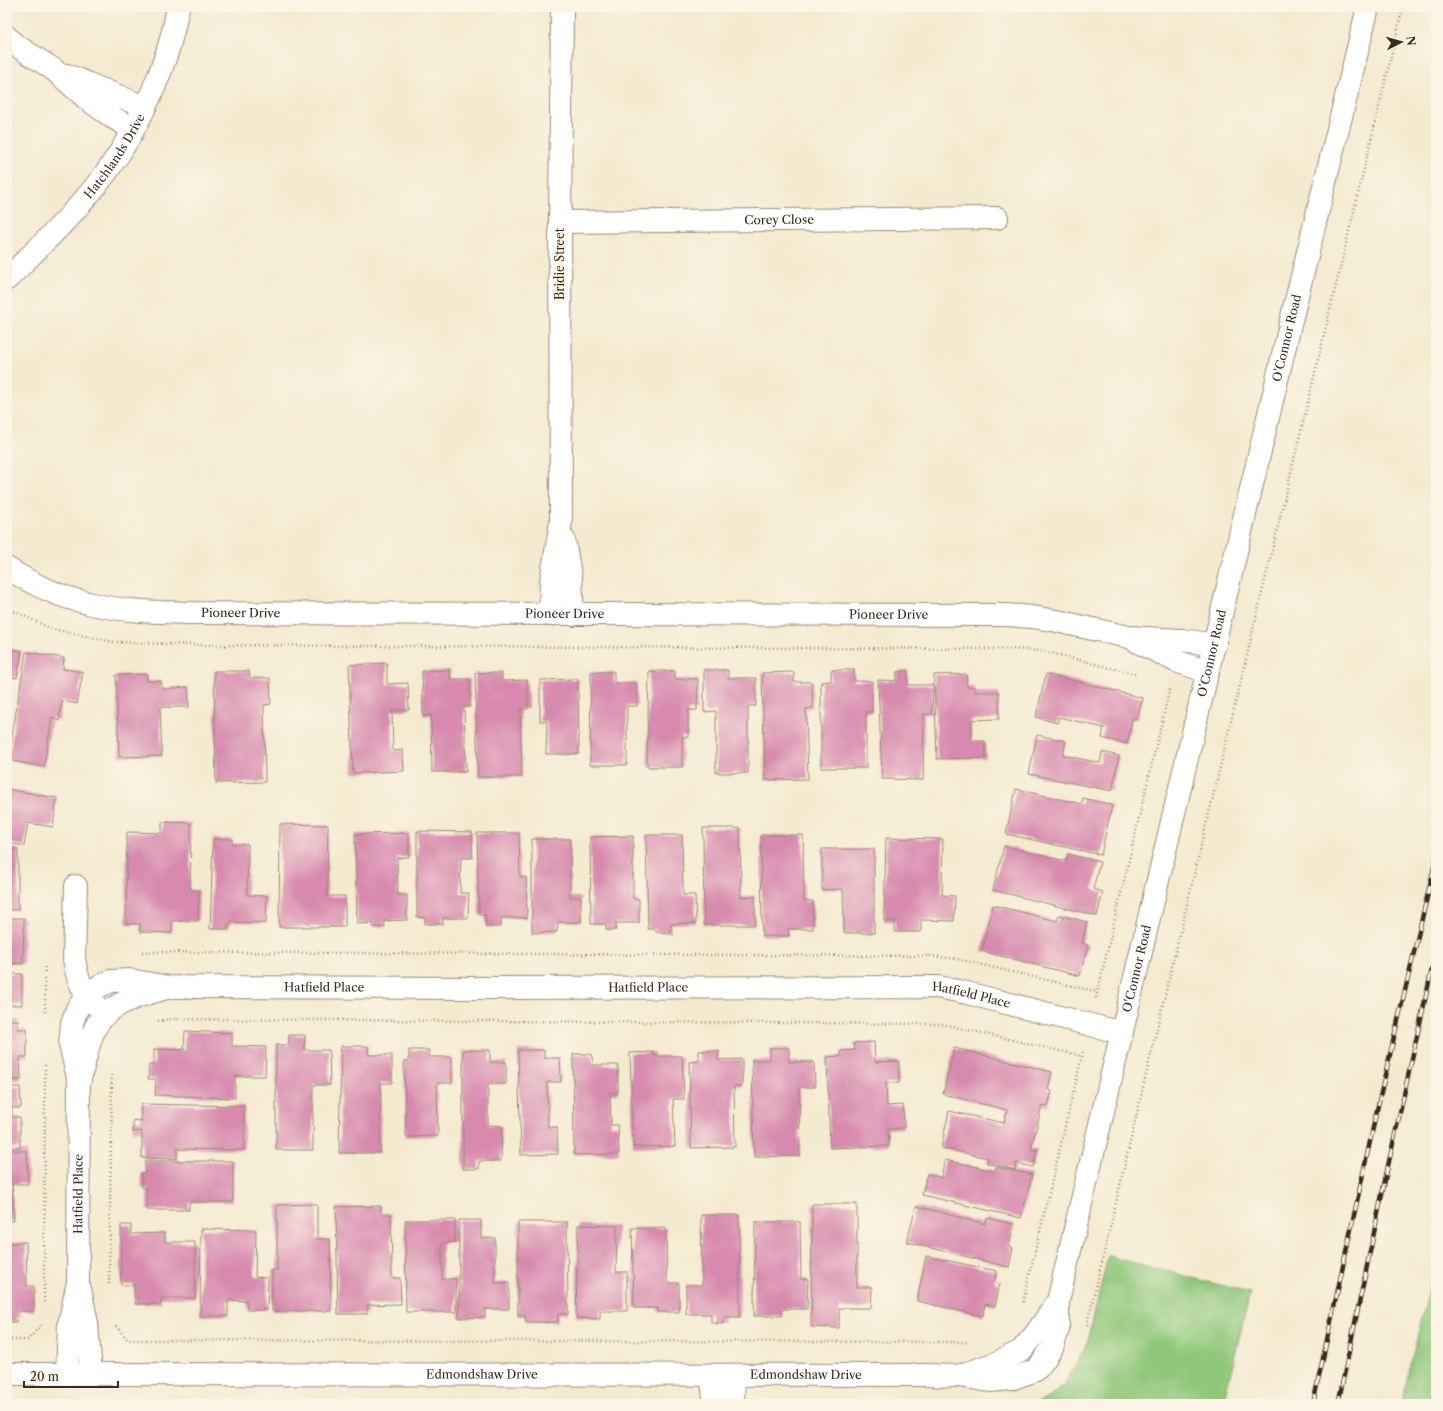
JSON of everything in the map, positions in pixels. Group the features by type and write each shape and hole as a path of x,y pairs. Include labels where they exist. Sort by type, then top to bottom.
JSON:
{"street":[{"name":"Hatchlands Drive","path":"7,279 87,196 108,169 145,107 163,65 176,20 178,7"},
{"name":"Bridie Street","path":"562,7 560,222 561,522 571,580 573,615"},
{"name":"O'Connor Road","path":"1036,1370 1052,1348 1058,1330 1058,1301 1290,325 1368,7"},
{"path":"7,37 14,44 53,69 87,99 112,118 133,129"},
{"path":"53,69 145,107"},
{"name":"Corey Close","path":"560,222 997,218"},
{"name":"Bridie Street","path":"550,614 551,581 561,522"},
{"name":"Pioneer Drive","path":"7,568 57,594 87,603 136,610 194,613 1006,615 1032,616 1128,637 1182,640 1215,645"},
{"name":"Pioneer Drive","path":"1128,637 1176,661 1208,672"},
{"path":"76,886 74,960 76,974 104,1016"},
{"name":"Hatfield Place","path":"67,1374 69,1324 78,1282 79,1082 70,1045 72,1023 76,1009 88,994 96,988 111,981 129,980 170,987 938,987 967,993 1122,1033"},
{"name":"Hatfield Place","path":"79,1082 95,1028 104,1016 128,1000 170,987"},
{"name":"Hatfield Place","path":"78,1282 87,1323 91,1374"},
{"name":"O'Connor Road","path":"1021,1351 1037,1332 1058,1301"},
{"name":"Edmondshaw Drive","path":"958,1376 996,1363 1021,1351"},
{"name":"Edmondshaw Drive","path":"7,1374 958,1376 990,1381 1011,1379 1036,1370"},
{"path":"711,1375 715,1404"},
{"path":"733,1404 734,1375"}],"path":[{"path":"1087,1325 1403,7"},
{"path":"156,1022 179,1019 942,1024 1082,1056"},
{"path":"108,1291 112,1070"}],"green space":[{"path":"1108,1256 1250,1293 1223,1404 1036,1404 1050,1397 1065,1383 1087,1345"},
{"path":"1436,1261 1436,1404 1401,1404"}],"building":[{"path":"7,648 22,651 17,678 7,676"},
{"path":"26,652 64,658 63,669 83,672 77,704 62,701 59,721 52,717 44,767 8,760"},
{"path":"387,663 387,684 408,683 409,710 392,710 393,751 403,750 404,771 353,773 349,665"},
{"path":"450,670 450,679 470,679 470,707 464,707 466,772 432,772 431,715 423,716 422,671"},
{"path":"704,670 728,670 728,678 756,678 756,706 748,706 748,773 716,773 716,711 704,712"},
{"path":"831,670 854,670 854,681 872,681 872,712 866,712 866,768 821,768 821,682 831,681"},
{"path":"908,670 908,685 933,685 932,714 924,714 923,780 882,779 878,680 896,681 897,672"},
{"path":"214,671 249,671 250,678 270,678 271,704 264,705 265,782 216,783"},
{"path":"649,671 675,671 675,679 698,679 697,710 688,710 688,737 682,737 682,767 647,767"},
{"path":"591,672 614,672 614,683 637,683 637,706 627,706 627,765 590,765"},
{"path":"794,672 794,682 812,682 813,708 806,709 808,779 765,780 762,673"},
{"path":"475,673 502,673 502,681 527,680 528,709 520,709 522,777 478,777"},
{"path":"147,674 147,681 161,681 162,689 188,687 189,707 160,707 162,756 119,757 116,675"},
{"path":"966,674 967,687 975,687 975,692 999,692 999,719 971,720 972,741 985,741 986,758 937,759 934,675"},
{"path":"1046,674 1143,698 1137,719 1132,719 1127,744 1102,738 1104,728 1059,717 1057,723 1036,717"},
{"path":"578,679 579,754 546,754 547,721 540,721 540,680"},
{"path":"1037,735 1066,741 1063,755 1100,763 1102,752 1119,756 1112,791 1029,774"},
{"path":"7,789 57,798 53,827 28,823 24,846 7,843"},
{"path":"1016,789 1082,804 1083,798 1112,805 1101,855 1006,834"},
{"path":"162,822 191,823 190,890 199,890 198,921 172,921 172,933 140,932 140,924 126,924 127,832 162,833"},
{"path":"280,824 328,825 327,896 345,896 345,927 279,927"},
{"path":"703,828 740,828 741,897 755,896 755,925 704,925"},
{"path":"417,831 472,832 472,858 461,858 460,893 469,893 468,918 443,918 443,924 425,924 425,918 417,917"},
{"path":"409,833 409,857 397,858 398,895 407,895 407,920 384,921 385,927 373,927 373,923 357,924 355,834"},
{"path":"477,833 519,833 520,877 526,877 527,918 501,918 501,927 486,927 485,915 479,915"},
{"path":"646,835 682,835 683,895 695,895 696,923 671,924 671,933 656,932 656,929 648,929"},
{"path":"761,835 803,835 804,901 813,901 813,929 788,929 789,936 762,936"},
{"path":"633,836 633,899 639,899 639,923 616,923 616,930 606,930 606,924 591,924 590,837"},
{"path":"886,838 943,839 942,895 955,896 954,921 921,920 921,932 895,932 895,921 884,921"},
{"path":"213,839 232,839 232,844 248,844 247,895 267,896 266,923 231,922 228,929 210,929"},
{"path":"532,839 570,839 570,897 581,897 581,922 558,922 557,932 532,933"},
{"path":"1004,846 1066,861 1068,854 1100,862 1093,889 1103,892 1097,916 993,890"},
{"path":"7,849 18,849 18,910 7,910"},
{"path":"822,849 874,849 874,933 844,933 843,889 822,890"},
{"path":"993,905 1057,921 1059,915 1087,922 1082,943 1088,945 1080,976 982,951"},
{"path":"7,918 24,918 23,964 7,963"},
{"path":"7,974 22,974 22,1005 9,1005 8,1014 7,1014"},
{"path":"7,1020 18,1020 18,1029 27,1029 27,1057 20,1057 21,1080 7,1080"},
{"path":"185,1031 232,1033 232,1046 266,1047 265,1076 235,1076 235,1098 155,1095 156,1079 148,1079 149,1065 154,1065 154,1049 184,1050"},
{"path":"289,1035 305,1035 304,1050 329,1050 330,1085 313,1085 313,1150 276,1150 276,1045 289,1045"},
{"path":"874,1042 875,1062 899,1061 899,1083 886,1083 887,1106 903,1105 904,1128 888,1129 889,1146 830,1148 827,1057 841,1056 841,1051 855,1050 854,1043"},
{"path":"341,1046 368,1046 368,1055 392,1055 392,1083 381,1083 380,1153 339,1153"},
{"path":"770,1048 789,1048 789,1062 814,1062 815,1087 799,1087 800,1156 754,1157 752,1060 770,1060"},
{"path":"954,1048 1052,1072 1048,1090 1052,1091 1048,1106 1042,1105 1031,1149 1037,1150 1033,1167 1016,1163 1015,1170 987,1163 988,1158 941,1148 949,1111 1004,1123 1007,1110 943,1094"},
{"path":"409,1050 429,1050 429,1057 452,1057 452,1083 437,1083 438,1136 406,1137 404,1061 409,1061"},
{"path":"463,1050 490,1050 490,1062 506,1062 506,1084 488,1084 488,1125 502,1126 501,1161 479,1161 479,1169 463,1169"},
{"path":"518,1050 544,1050 544,1058 560,1058 561,1082 547,1082 548,1127 557,1127 558,1154 521,1155"},
{"path":"699,1051 719,1051 718,1060 742,1059 742,1086 734,1086 735,1147 691,1148 689,1062 699,1061"},
{"path":"654,1052 654,1056 682,1056 684,1099 673,1099 675,1146 633,1147 630,1053"},
{"path":"573,1054 591,1054 594,1065 618,1065 618,1093 610,1093 611,1125 618,1125 619,1154 574,1155"},
{"path":"7,1087 20,1087 21,1108 12,1108 12,1117 20,1117 20,1148 7,1149"},
{"path":"141,1104 244,1106 244,1150 177,1149 177,1159 142,1158 142,1131 133,1132 133,1120 141,1121"},
{"path":"7,1151 27,1151 28,1184 12,1184 14,1221 7,1221"},
{"path":"945,1160 995,1171 996,1167 1032,1175 1021,1218 922,1195 927,1174 941,1178"},
{"path":"145,1161 233,1161 233,1202 189,1202 189,1210 147,1210 147,1188 142,1188 141,1173 145,1173"},
{"path":"317,1204 317,1239 330,1239 331,1311 272,1311 272,1270 277,1270 277,1205"},
{"path":"812,1204 857,1204 857,1287 872,1287 871,1308 839,1308 839,1328 811,1327"},
{"path":"381,1206 381,1214 391,1214 392,1278 400,1278 401,1304 367,1305 367,1314 338,1314 336,1207"},
{"path":"916,1206 985,1224 987,1218 1014,1224 1009,1247 1013,1248 1009,1267 907,1242"},
{"path":"701,1215 739,1215 740,1317 724,1317 724,1323 711,1323 711,1314 686,1314 686,1285 702,1285"},
{"path":"405,1220 455,1220 455,1242 442,1243 442,1279 456,1279 456,1312 406,1312"},
{"path":"459,1220 481,1220 481,1238 495,1238 495,1283 509,1282 509,1309 485,1309 485,1317 459,1318"},
{"path":"518,1222 567,1222 568,1314 558,1314 558,1322 526,1322 525,1316 518,1316"},
{"path":"755,1222 800,1222 801,1279 808,1279 807,1309 782,1309 782,1316 754,1316"},
{"path":"121,1225 131,1225 131,1234 165,1233 165,1242 195,1242 195,1298 161,1298 161,1304 135,1304 134,1285 121,1285"},
{"path":"578,1225 617,1226 616,1272 627,1272 627,1311 600,1311 600,1319 576,1318"},
{"path":"632,1228 666,1228 667,1283 679,1283 679,1312 658,1312 658,1308 634,1308"},
{"path":"201,1229 256,1230 255,1277 268,1278 267,1310 247,1310 247,1301 228,1300 228,1316 200,1316"},
{"path":"26,1242 27,1286 34,1286 34,1311 20,1311 16,1322 7,1322 7,1243"},
{"path":"926,1256 997,1271 994,1282 1000,1284 995,1306 985,1304 983,1316 917,1301"}],"railway":[{"path":"1313,1404 1376,1114 1436,859"},
{"path":"1338,1404 1388,1166 1436,951"}]}
